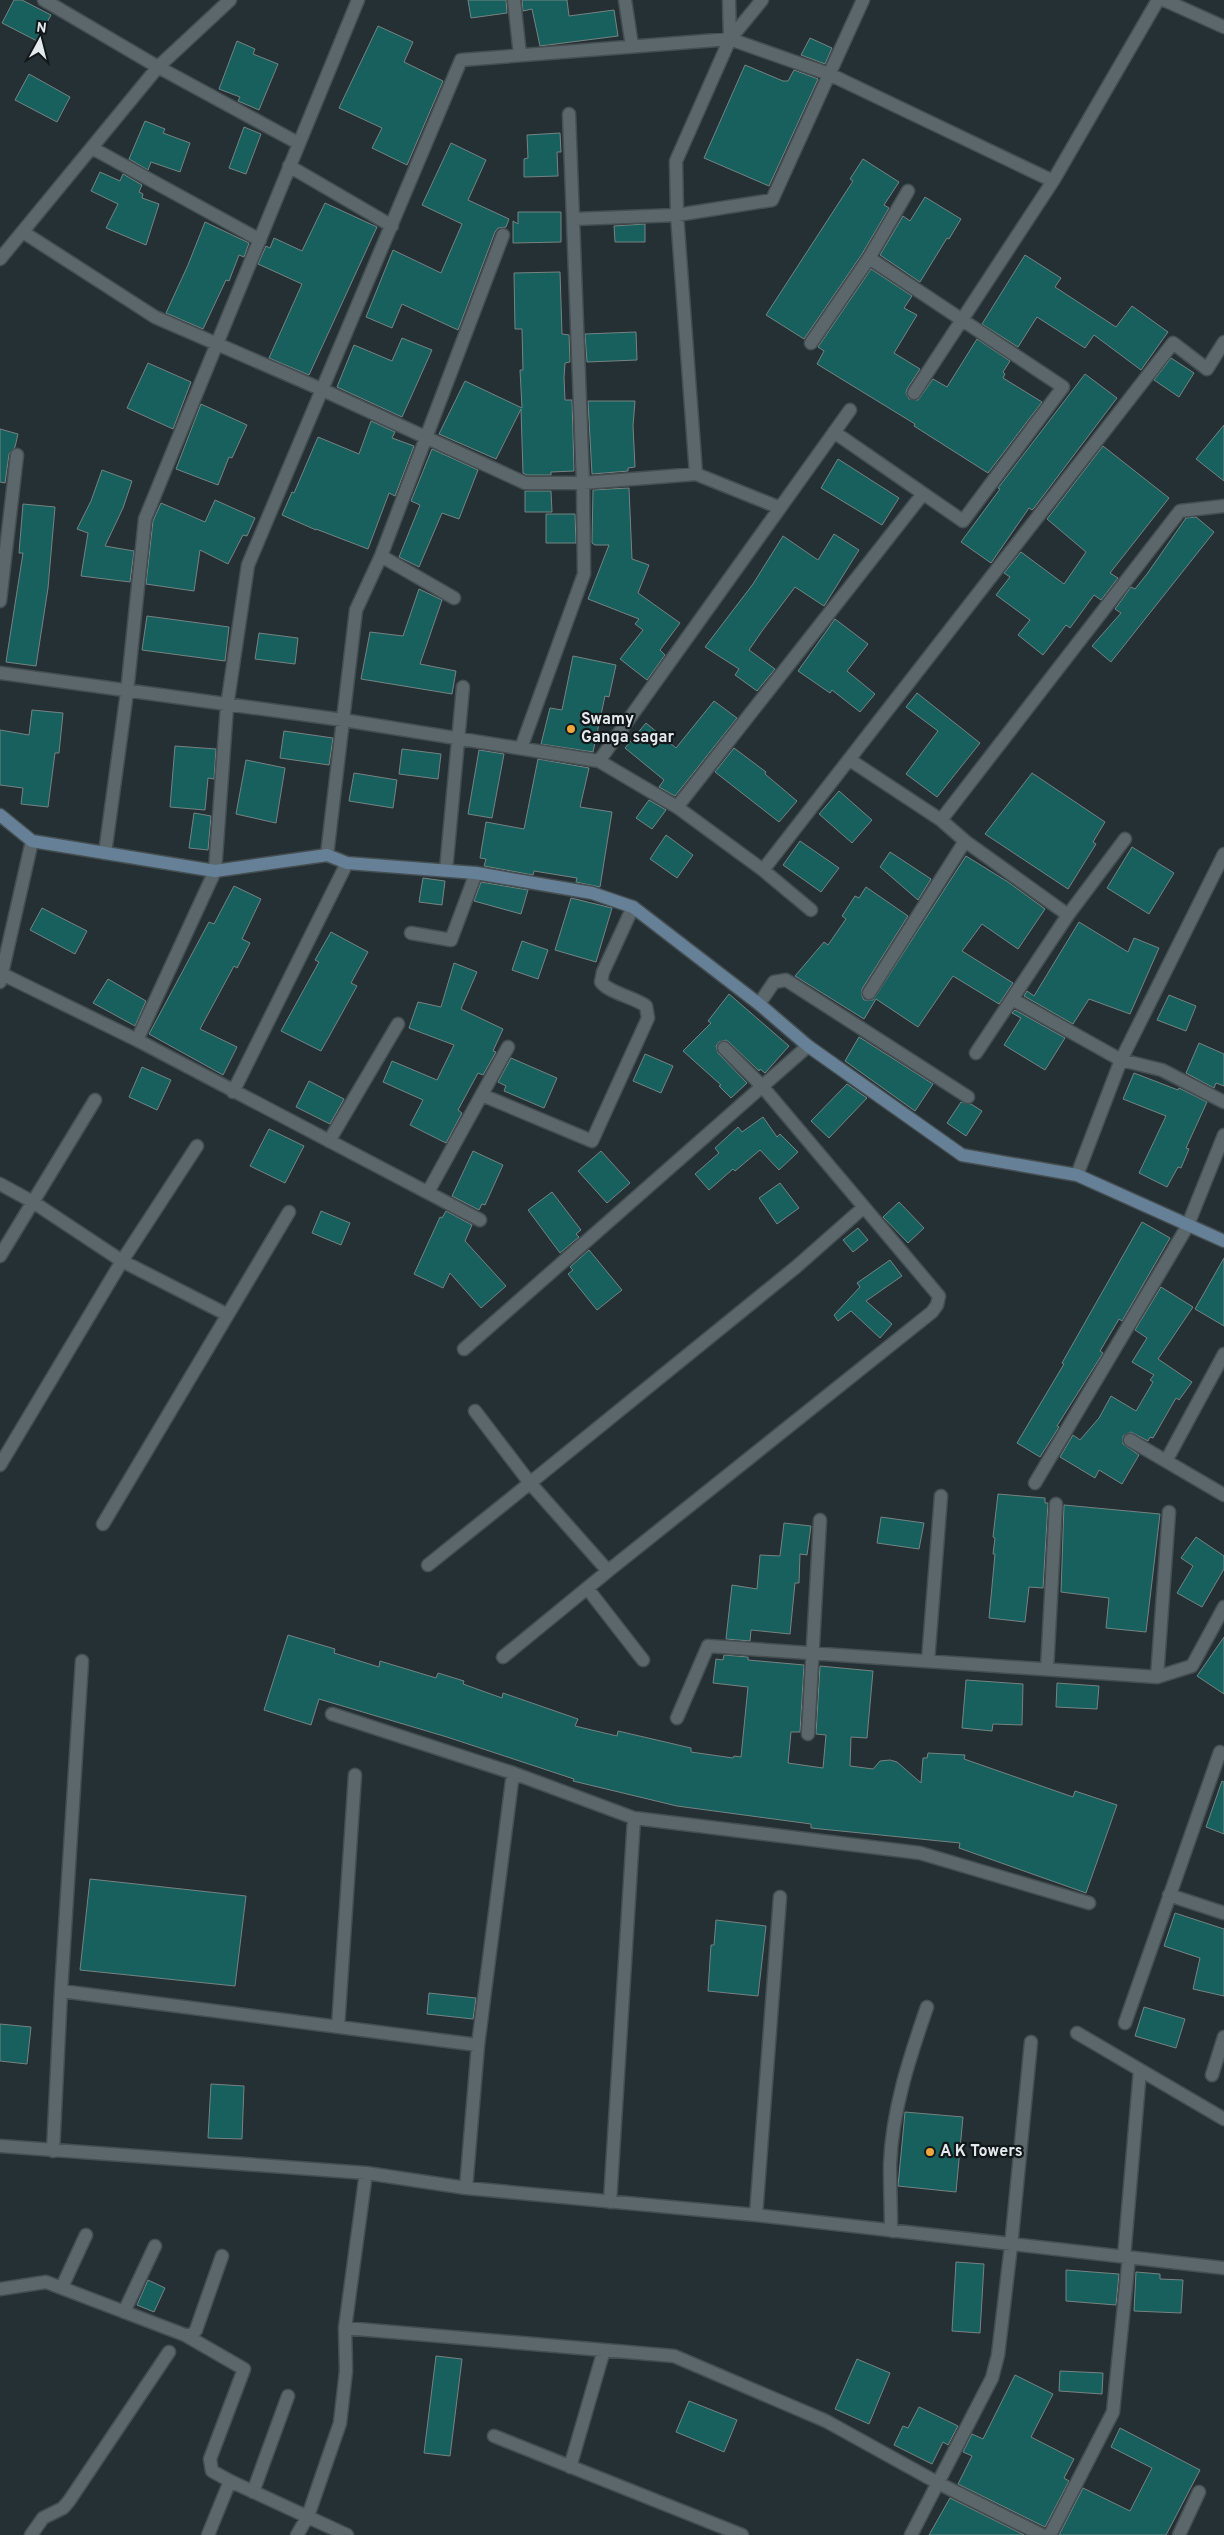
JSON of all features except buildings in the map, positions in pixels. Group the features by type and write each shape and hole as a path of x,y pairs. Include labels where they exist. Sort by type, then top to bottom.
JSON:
{"street":[{"path":"44,0 158,67 298,143"},
{"path":"0,260 158,67 230,0"},
{"path":"105,853 127,692 145,519 358,0"},
{"path":"514,0 520,55"},
{"path":"625,0 632,46"},
{"path":"729,0 730,39"},
{"path":"696,474 677,215 676,160 730,39 762,0"},
{"path":"574,219 677,215 772,200 863,0"},
{"path":"914,393 1053,181 1165,1 1224,27"},
{"path":"136,1040 214,871 227,706 248,565 461,60 730,39 829,74 1053,181"},
{"path":"521,748 584,574 583,483 569,114"},
{"path":"92,148 260,240"},
{"path":"289,166 392,226"},
{"path":"811,343 869,258 908,191"},
{"path":"23,232 154,317 217,346 323,390 525,483 583,483 696,474 778,508"},
{"path":"327,855 356,610 381,556 503,235"},
{"path":"834,432 922,495 963,521 1063,387 869,258"},
{"path":"763,870 1173,343 1207,369 1224,342"},
{"path":"599,761 778,508 850,410"},
{"path":"0,601 17,455"},
{"path":"677,807 922,495"},
{"path":"941,820 1180,511 1224,506"},
{"path":"381,556 454,598"},
{"path":"0,673 227,706 343,720 599,761 677,807 763,870 811,910"},
{"path":"446,870 460,739 463,687"},
{"path":"850,760 941,820 964,841 1068,915"},
{"path":"0,815 32,841 214,871 327,855 347,863 476,873 592,894 633,907 759,1004 808,1046 962,1155 1077,1175 1224,1242"},
{"path":"976,1053 1068,915 1125,839"},
{"path":"32,841 1,978 136,1040 480,1220"},
{"path":"869,993 964,841"},
{"path":"1077,1175 1121,1060 1224,854"},
{"path":"233,1092 347,863"},
{"path":"411,932 450,940 476,873"},
{"path":"482,1095 592,1141 648,1018 646,1006 635,997 606,987 602,982 603,972 633,907"},
{"path":"759,1004 774,982 786,980 968,1097"},
{"path":"1012,999 1121,1060 1162,1070 1224,1102"},
{"path":"329,1141 398,1024"},
{"path":"464,1348 808,1046"},
{"path":"428,1192 508,1047"},
{"path":"504,1657 608,1570 932,1312 938,1305 939,1296 762,1086 724,1048"},
{"path":"0,1256 95,1100"},
{"path":"1035,1483 1188,1227 1224,1135"},
{"path":"0,1465 122,1261 197,1146"},
{"path":"0,1184 33,1202 122,1261 226,1314"},
{"path":"428,1565 796,1267 864,1208"},
{"path":"103,1524 226,1314 289,1212"},
{"path":"1166,1461 1224,1354"},
{"path":"475,1411 530,1483 608,1570"},
{"path":"1130,1440 1224,1495"},
{"path":"928,1661 941,1496"},
{"path":"1047,1669 1056,1504"},
{"path":"1157,1677 1169,1512"},
{"path":"808,1734 820,1520"},
{"path":"587,1588 643,1660"},
{"path":"676,1718 708,1646 1157,1677 1192,1666 1224,1607"},
{"path":"53,2151 82,1661"},
{"path":"332,1714 513,1773 634,1818 920,1853 1089,1903"},
{"path":"1125,2023 1220,1752"},
{"path":"466,2188 478,2045 513,1773"},
{"path":"338,2027 355,1775"},
{"path":"610,2202 634,1818"},
{"path":"1169,1895 1224,1913"},
{"path":"756,2215 780,1897"},
{"path":"61,1991 478,2045"},
{"path":"891,2231 890,2165 893,2135 900,2093 927,2007"},
{"path":"1077,2033 1224,2119"},
{"path":"1212,2074 1224,2037"},
{"path":"911,2535 992,2378 998,2355 1031,2042"},
{"path":"1050,2535 1113,2412 1140,2070"},
{"path":"0,2146 366,2173 466,2188 756,2215 1011,2246 1224,2268"},
{"path":"297,2535 308,2516 340,2423 346,2371 345,2328 366,2173"},
{"path":"62,2287 86,2235"},
{"path":"124,2312 154,2246"},
{"path":"185,2335 192,2334 196,2330 222,2256"},
{"path":"0,2289 46,2282 62,2287 185,2335 244,2369 210,2459 212,2471 347,2535"},
{"path":"345,2328 674,2356 826,2421 938,2482 1042,2535"},
{"path":"570,2467 604,2350"},
{"path":"31,2535 43,2518 62,2508 69,2501 169,2352"},
{"path":"253,2492 288,2396"},
{"path":"494,2436 742,2535"},
{"path":"208,2535 230,2481"},
{"path":"1178,2535 1199,2492"}],"place":[{"name":"Swamy Ganga sagar","path":"571,729"},
{"name":"A K Towers","path":"930,2152"}]}
